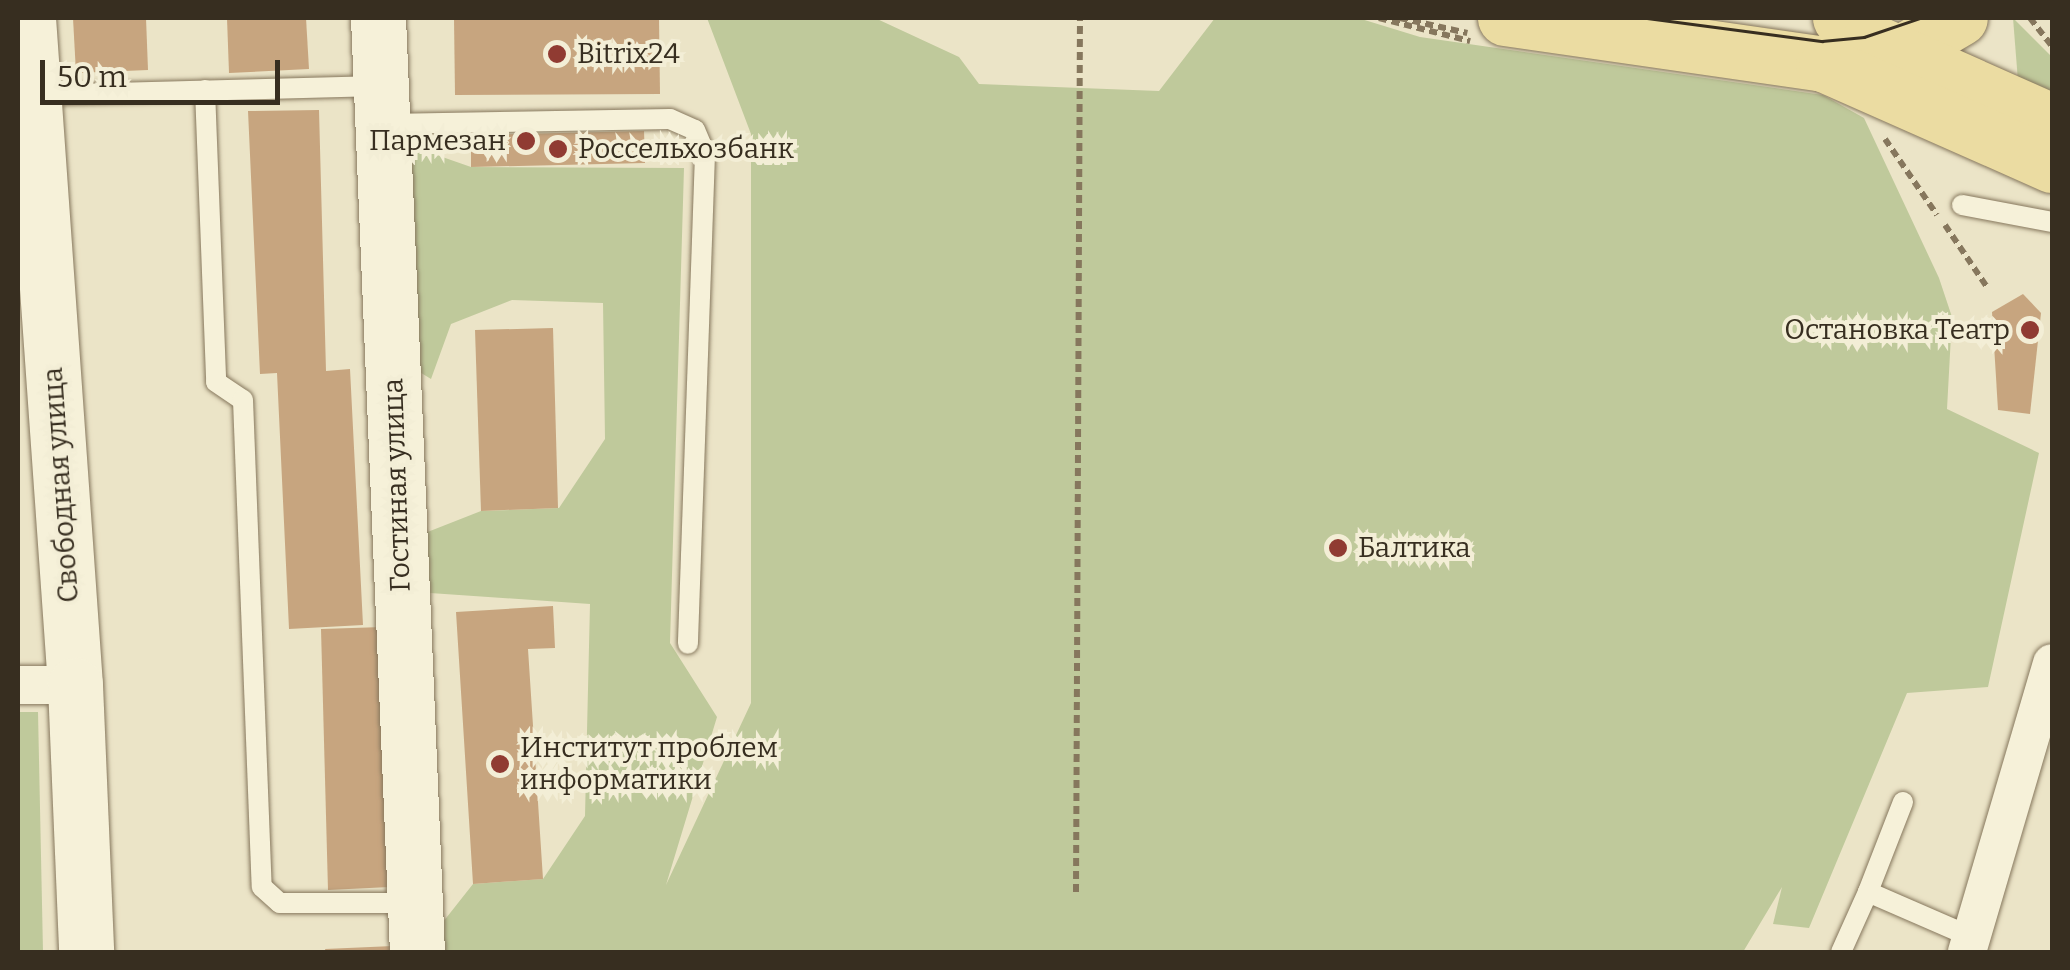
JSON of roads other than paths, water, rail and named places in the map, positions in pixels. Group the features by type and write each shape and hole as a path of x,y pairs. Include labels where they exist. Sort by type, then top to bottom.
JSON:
{"main road":[{"name":"Свободная улица","path":"28,18 34,95 29,178 75,684 86,952"},
{"name":"Гостиная улица","path":"378,18 416,928"},
{"path":"1505,18 1832,40 1902,52 2034,134"},
{"path":"1902,52 1960,18"},
{"path":"1989,18 2034,134"},
{"path":"1832,40 2034,134"}],"street":[{"path":"1970,946 2052,663"},
{"path":"18,684 75,684"}],"lane":[{"path":"205,90 216,382 243,400 262,888 280,902 416,928"},
{"path":"34,95 205,90 382,105 670,119 695,130 706,154 688,644"},
{"path":"1962,205 2052,222"},
{"path":"1841,952 1903,802"},
{"path":"1868,892 1970,946"}],"tram line":[{"path":"1647,18 1822,41 1864,37 1920,18"}],"place":[{"name":"Bitrix24","path":"557,54"},
{"name":"Пармезан","path":"526,141"},
{"name":"Россельхозбанк","path":"558,149"},
{"name":"Остановка Театр","path":"2030,330"},
{"name":"Балтика","path":"1338,548"},
{"name":"Институт проблем информатики","path":"500,764"}]}
